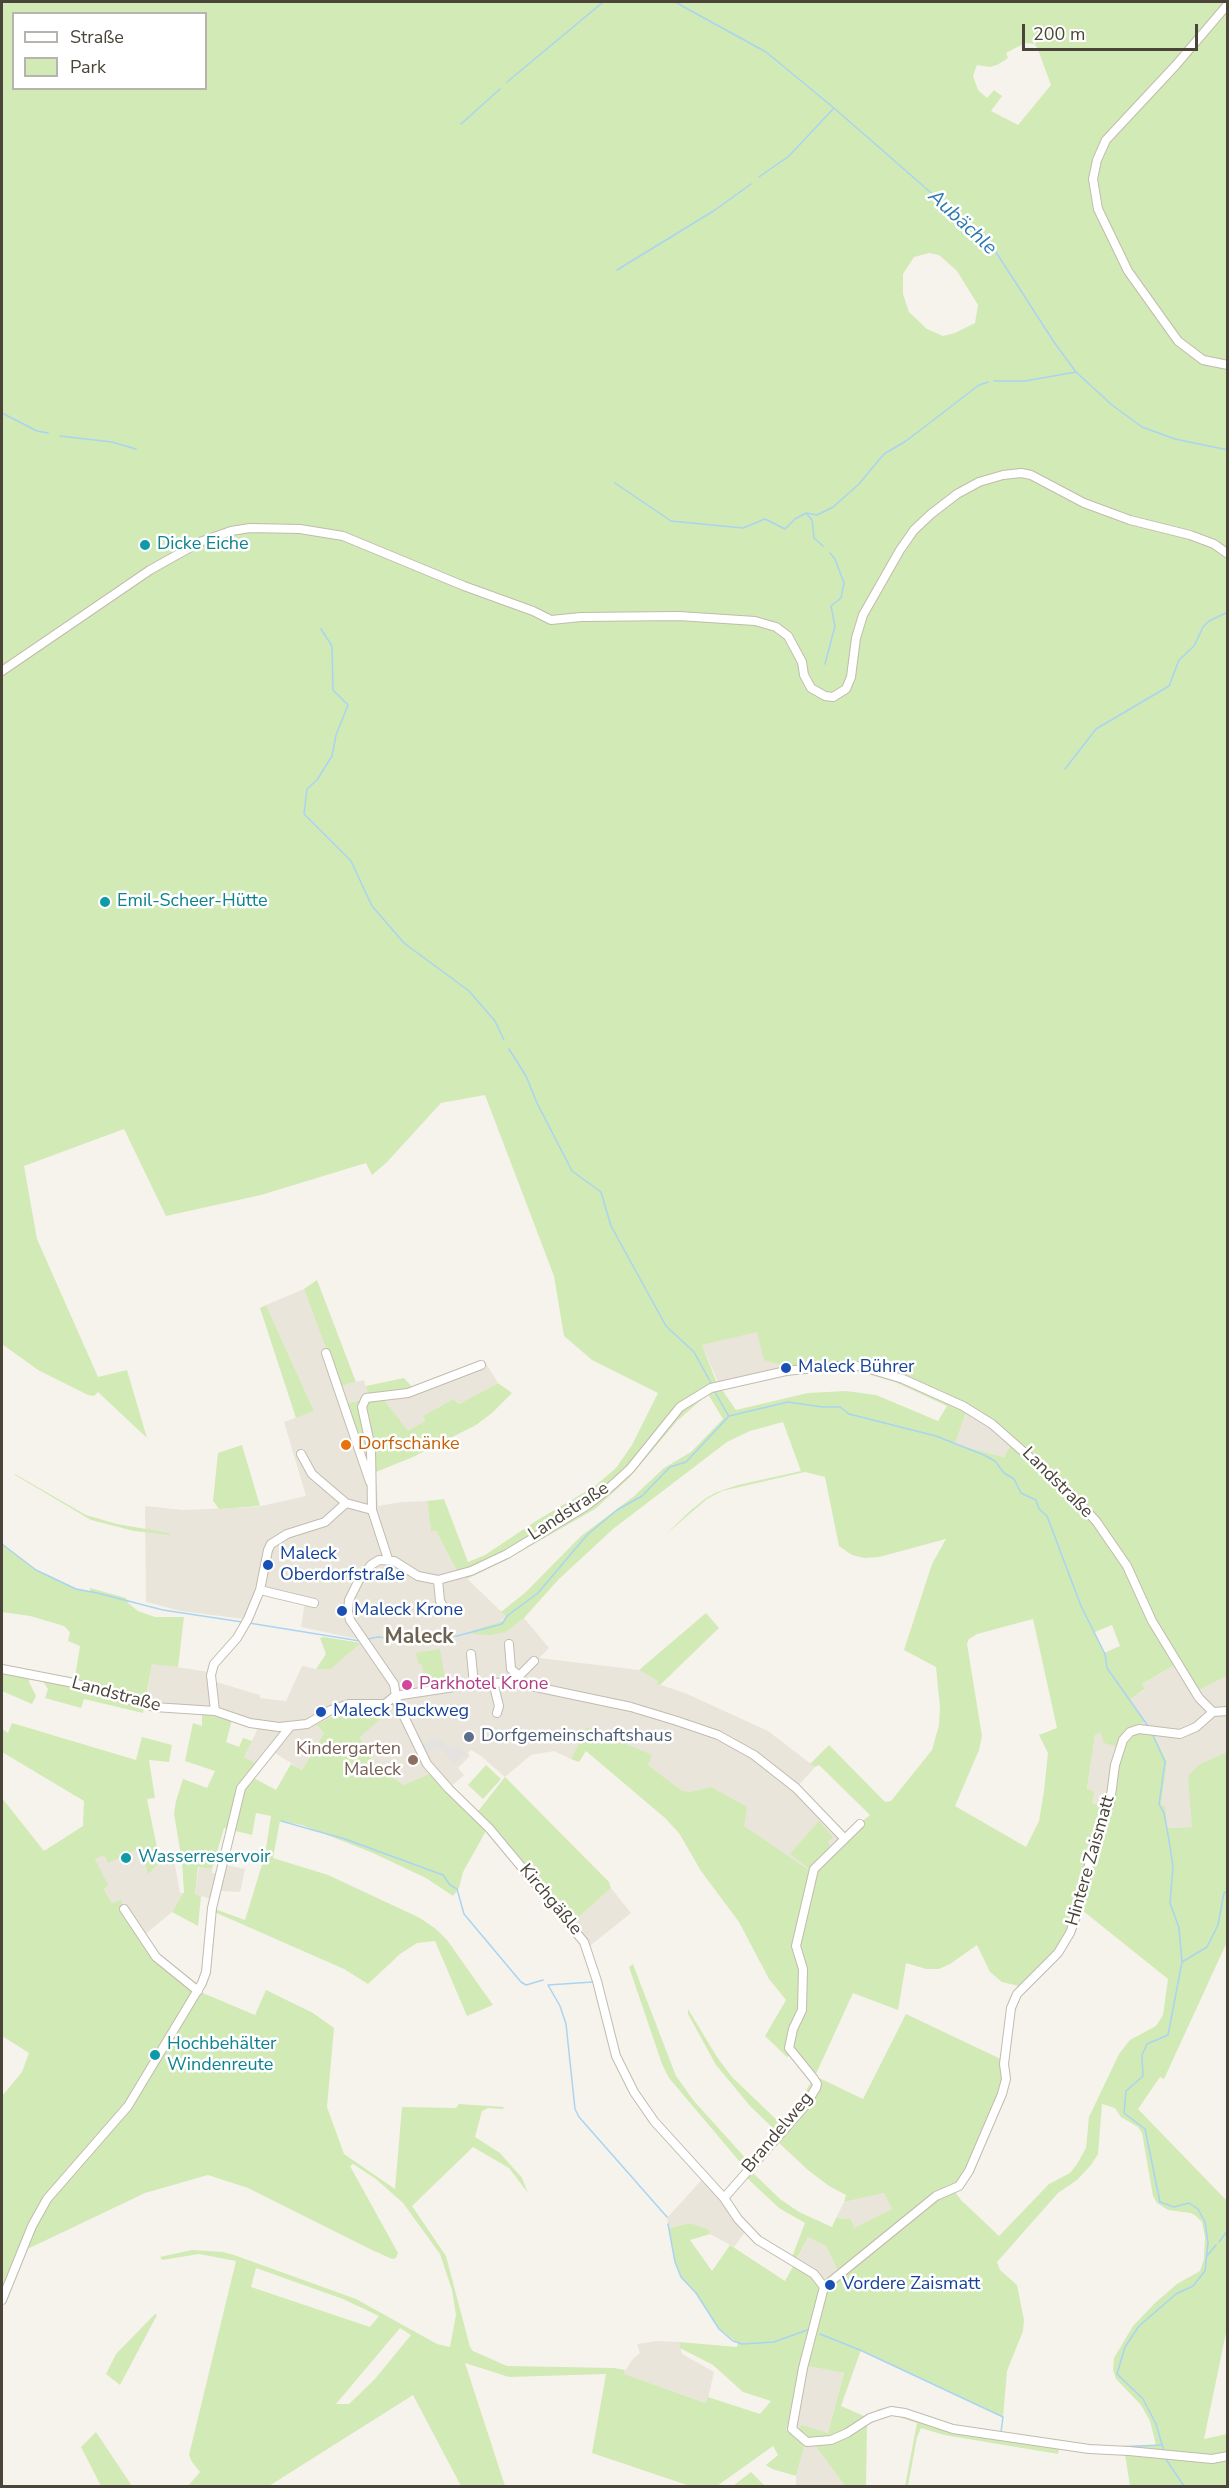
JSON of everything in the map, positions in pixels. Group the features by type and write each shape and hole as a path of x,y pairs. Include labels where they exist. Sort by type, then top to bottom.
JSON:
{"street":[{"path":"1227,4 1176,65 1106,140 1096,160 1093,179 1098,209 1117,251 1147,298 1178,341 1203,360 1227,365"},
{"path":"2,671 150,570 200,542 231,531 250,528 300,529 343,536 464,586 533,610 551,620 581,617 679,616 755,621 776,627 788,636 796,649 811,688 825,696 833,697 846,689 851,677 856,638 863,615 900,550 914,530 931,514 957,494 979,482 1003,475 1021,473 1031,475 1043,479 1084,503 1130,520 1190,535 1214,544 1227,554"},
{"path":"326,1353 353,1436 363,1456 372,1484"},
{"path":"444,1608 440,1600 438,1580 418,1576 388,1559 372,1510 371,1449 362,1407 366,1398 408,1393 481,1365"},
{"name":"Landstraße","path":"438,1580 489,1563 586,1506 630,1469 680,1407 704,1391 740,1380 786,1371 861,1366 897,1377 963,1407 992,1424 1016,1443 1083,1506 1127,1566 1138,1585 1152,1621 1199,1698 1213,1712"},
{"path":"301,1454 312,1474 346,1503 372,1510"},
{"path":"215,1711 211,1674 214,1664 237,1638 248,1618 260,1590 271,1544 287,1534 325,1522 346,1503"},
{"path":"388,1559 375,1562 359,1580 349,1600 348,1610 357,1631 394,1684 395,1696 515,1679 631,1707 718,1736 754,1755 782,1776 844,1838"},
{"path":"260,1590 314,1603"},
{"path":"509,1644 511,1669 515,1679"},
{"path":"471,1654 474,1684"},
{"path":"515,1679 534,1661"},
{"name":"Landstraße","path":"2,1669 74,1683 154,1707 215,1711 250,1723 289,1728 307,1724 349,1704 385,1704 395,1696"},
{"path":"493,1682 499,1706 497,1713"},
{"name":"Kirchgäßle","path":"395,1696 418,1747 436,1776 489,1828 584,1942 597,1981 616,2056 634,2092 654,2121 724,2198"},
{"path":"1213,1712 1227,1711"},
{"name":"Hintere Zaismatt","path":"824,2287 936,2196 959,2186 969,2171 1002,2094 1006,2079 1005,2054 1011,2008 1017,1994 1058,1953 1071,1933 1094,1844 1110,1803 1116,1764 1123,1740 1130,1732 1139,1729 1180,1734 1196,1727 1213,1712"},
{"path":"2,2300 32,2226 47,2199 128,2106 198,1991 206,1972 212,1908 241,1788 289,1728"},
{"name":"Brandelweg","path":"724,2198 804,2107 816,2088 817,2084 789,2048 793,2029 802,2010 803,1969 796,1946 814,1869 860,1824"},
{"path":"124,1909 156,1957 198,1991"},
{"path":"724,2198 741,2223 758,2240 814,2274 824,2287 803,2368 792,2429 807,2442 831,2440 879,2414 891,2411 953,2428 1089,2449 1212,2459 1227,2456"}],"shaded area":[{"name":"Maleck","path":"304,1289 340,1386 364,1380 368,1394 361,1400 346,1404 369,1459 375,1460 378,1506 427,1501 431,1531 436,1531 458,1573 460,1572 506,1616 499,1624 473,1631 506,1632 524,1618 549,1648 539,1658 639,1670 658,1681 658,1684 685,1693 768,1731 815,1767 798,1786 844,1834 849,1832 815,1874 743,1826 711,1787 689,1792 681,1790 648,1765 651,1756 587,1728 571,1759 554,1751 531,1755 505,1777 471,1750 468,1753 470,1756 458,1768 464,1775 447,1790 404,1785 375,1765 360,1736 316,1726 324,1733 302,1770 275,1753 264,1767 244,1757 258,1728 219,1716 145,1707 152,1663 215,1673 216,1682 260,1695 260,1698 286,1701 302,1666 331,1669 361,1643 357,1639 301,1627 305,1602 261,1593 252,1620 181,1611 146,1602 145,1506 183,1510 257,1507 306,1496 284,1422 314,1411 266,1305"},
{"path":"757,1331 789,1367 790,1374 721,1389 702,1345"},
{"path":"484,1360 498,1383 459,1404 453,1399 423,1416 425,1421 408,1432 385,1401 382,1392 400,1392"},
{"path":"968,1407 1014,1440 1004,1457 955,1444"},
{"path":"1181,1661 1199,1690 1227,1676 1227,1752 1200,1764 1192,1827 1167,1828 1161,1806 1167,1760 1152,1731 1139,1731 1138,1725 1145,1721 1129,1699 1145,1690 1142,1684"},
{"path":"1102,1733 1123,1747 1111,1809 1092,1803 1087,1790 1095,1735"},
{"path":"436,1738 448,1745 457,1744 466,1754 454,1764 444,1751 437,1748 423,1755 418,1747"},
{"path":"140,1848 148,1873 160,1862 158,1856 173,1854 180,1893 184,1893 172,1912 143,1936 112,1903 104,1888 95,1859 104,1854 108,1862"},
{"path":"221,1864 245,1869 240,1892 220,1891 217,1901 195,1894 199,1867 212,1869 212,1873 217,1874"},
{"path":"611,1888 631,1913 586,1949 571,1924"},
{"path":"706,2175 724,2192 748,2228 734,2247 710,2234 708,2229 690,2223 669,2228 667,2218"},
{"name":"Vordere Zaismatt","path":"884,2193 892,2209 854,2228 851,2219 836,2218 844,2202"},
{"name":"Vordere Zaismatt","path":"808,2237 826,2246 841,2279 826,2290 794,2265"},
{"path":"657,2341 679,2342 682,2354 714,2372 707,2403 623,2374 632,2360 640,2353 637,2344"},
{"path":"802,2365 844,2373 828,2433 801,2426 803,2434 809,2437 845,2486 796,2486 796,2476 804,2446 786,2431"}],"green space":[{"path":"2,2 1227,2 1227,1676 1199,1690 1181,1661 1142,1684 1145,1689 1130,1699 1145,1722 1138,1725 1139,1731 1152,1731 1167,1761 1161,1806 1165,1806 1167,1828 1192,1827 1188,1776 1200,1764 1227,1752 1227,1942 1164,2079 1160,2077 1138,2109 1227,2201 1227,2328 1204,2439 1227,2434 1227,2486 1130,2486 1125,2454 1059,2449 1058,2454 944,2435 921,2428 917,2437 908,2486 905,2486 917,2423 893,2415 867,2425 866,2486 845,2486 809,2437 799,2430 801,2425 828,2433 844,2373 802,2365 786,2431 793,2433 804,2447 796,2476 766,2465 778,2455 773,2446 717,2486 690,2486 592,2453 606,2374 509,2377 465,2363 505,2486 461,2486 413,2395 269,2486 188,2486 200,2472 189,2455 236,2261 199,2254 162,2260 160,2257 192,2250 234,2255 356,2299 437,2344 450,2347 456,2315 452,2290 440,2254 403,2203 376,2179 353,2164 350,2166 398,2253 396,2258 392,2259 370,2249 248,2188 208,2175 145,2193 17,2254 2,2289 2,2096 22,2072 29,2053 2,2036 2,1798 44,1851 83,1826 84,1801 2,1752 2,1729 8,1733 12,1723 136,1760 142,1737 172,1745 169,1762 149,1760 155,1798 147,1799 160,1862 148,1874 140,1848 108,1863 104,1855 95,1859 108,1885 104,1889 112,1903 121,1900 124,1909 156,1957 198,1991 255,2015 266,1990 313,2013 334,2028 327,2107 344,2154 395,2189 402,2107 456,2108 459,2104 504,2107 503,2109 488,2108 482,2111 475,2137 500,2153 522,2178 528,2193 509,2168 473,2147 412,2206 446,2256 473,2351 507,2366 625,2370 624,2374 706,2403 708,2397 760,2414 771,2401 743,2392 713,2365 680,2348 679,2342 737,2347 738,2343 719,2329 696,2293 681,2277 675,2262 669,2228 690,2223 708,2229 710,2234 690,2240 712,2271 730,2245 785,2281 794,2265 812,2276 826,2290 841,2278 826,2246 808,2237 796,2260 792,2257 805,2223 779,2208 747,2178 728,2198 724,2192 745,2168 669,2078 662,2064 629,1967 633,1964 676,2076 694,2101 749,2162 777,2132 750,2106 716,2065 688,2014 688,2009 732,2077 782,2125 801,2100 812,2080 791,2055 787,2057 765,2036 786,2000 769,1979 739,1922 701,1871 679,1833 665,1818 586,1751 579,1762 571,1759 587,1727 652,1755 648,1765 681,1790 689,1792 711,1787 747,1807 744,1826 815,1874 849,1832 870,1815 819,1765 815,1767 810,1764 829,1745 885,1802 891,1801 932,1750 939,1725 940,1707 936,1667 904,1650 932,1564 946,1539 879,1557 864,1558 852,1555 839,1546 825,1477 805,1472 722,1491 707,1499 665,1535 690,1511 706,1498 717,1492 801,1471 783,1422 750,1431 727,1442 613,1529 559,1579 524,1618 506,1632 489,1635 473,1634 472,1631 503,1621 506,1616 501,1612 526,1592 581,1536 633,1497 664,1468 691,1452 723,1419 708,1394 677,1421 629,1478 595,1509 506,1560 467,1579 460,1572 458,1573 436,1531 431,1531 427,1501 444,1499 468,1562 485,1555 595,1486 616,1468 632,1445 658,1393 592,1360 564,1336 554,1276 485,1095 441,1103 387,1162 372,1175 366,1163 261,1195 166,1216 124,1129 24,1166 37,1239 98,1377 127,1370 147,1438 98,1392 94,1396 88,1395 38,1370 2,1344","holes":["1025,43 1034,44 1051,85 1018,125 991,111 1002,96 994,90 987,98 978,90 973,76 977,65 990,67 1008,58 1006,53","929,253 939,255 957,271 978,305 975,323 943,336 927,329 909,312 903,294 903,274 914,257","757,1332 764,1360 788,1367 790,1374 842,1371 864,1373 895,1382 947,1406 938,1421 876,1395 846,1391 808,1393 736,1410 716,1381 702,1345","968,1407 1014,1439 1004,1457 955,1444","1033,1619 1057,1728 1039,1735 1048,1753 1044,1791 1039,1821 1026,1847 955,1806 979,1750 982,1736 967,1644 969,1639 977,1634","1112,1625 1120,1646 1104,1653 1095,1632","1101,1733 1104,1743 1123,1748 1111,1809 1092,1803 1094,1792 1087,1789 1095,1735","1077,1906 1168,1979 1163,2015 1156,2026 1130,2040 1119,2054 1089,2117 1086,2148 1077,2164 1070,2173 1049,2184 999,2236 955,2192 1007,2081 1007,2062 906,2014 863,2099 815,2076 853,1993 898,2010 906,1963 926,1969 939,1969 977,1945 990,1972 1002,1982 1023,1987 1071,1934","1102,2104 1115,2108 1121,2117 1138,2127 1142,2133 1153,2196 1157,2203 1168,2210 1191,2213 1202,2222 1205,2237 1204,2259 1200,2271 1177,2284 1155,2303 1133,2326 1114,2358 1113,2370 1116,2379 1141,2405 1150,2421 1156,2445 1107,2447 997,2434 945,2425 893,2407 879,2409 866,2417 841,2406 861,2350 1003,2417 1007,2371 1023,2331 1024,2320 1017,2285 1000,2270 997,2262 1058,2193 1077,2180 1098,2154","779,2143 808,2170 829,2186 846,2195 844,2202 884,2193 892,2209 854,2228 851,2219 836,2218 832,2227 799,2212 780,2199 752,2172","256,2268 343,2299 379,2316 370,2327 251,2287","400,2328 411,2335 374,2380 349,2404 336,2404"]},
{"path":"317,1280 356,1382 340,1386 304,1289"},
{"path":"266,1305 314,1411 296,1418 260,1308"},
{"path":"404,1378 412,1387 400,1392 382,1392 385,1401 408,1431 425,1421 423,1416 453,1399 459,1404 498,1383 512,1393 476,1425 413,1457 376,1472 375,1460 369,1460 345,1404 361,1400 368,1394 366,1386"},
{"path":"242,1445 260,1506 219,1509 213,1501 218,1453"},
{"path":"15,1474 86,1515 170,1535 134,1531 91,1520"},
{"path":"2,1544 36,1570 76,1589 90,1592 90,1588 126,1598 128,1603 138,1611 155,1617 184,1617 178,1667 152,1664 143,1713 84,1699 81,1708 45,1698 48,1689 44,1683 45,1677 74,1683 80,1646 68,1641 70,1632 64,1626 30,1616 2,1612"},
{"path":"706,1613 719,1628 660,1685 657,1684 658,1681 639,1670"},
{"path":"320,1638 361,1643 331,1669 316,1669 326,1654"},
{"path":"440,1649 445,1680 425,1683 422,1664 418,1663 416,1653"},
{"path":"2,1669 29,1674 29,1682 36,1696 32,1704 2,1691"},
{"path":"348,1709 373,1709 379,1720 360,1737 375,1765 404,1785 432,1773 475,1815 505,1777 609,1882 611,1888 571,1924 487,1829 463,1872 459,1888 453,1896 426,1878 373,1853 302,1825 280,1821 273,1858 328,1875 420,1918 447,1940 493,2005 467,2016 435,1941 417,1943 400,1954 368,1984 344,1969 212,1911 212,1908 245,1920 265,1855 271,1816 256,1813 252,1835 224,1828 212,1869 198,1867 195,1894 201,1896 198,1926 172,1912 184,1892 182,1861 174,1814 176,1801 183,1779 207,1788 215,1771 185,1761 193,1723 202,1726 202,1713 232,1720 226,1742 239,1747 243,1738 252,1741 244,1757 260,1765 250,1776 276,1790 291,1764 302,1770 324,1733 316,1725"},
{"path":"486,1765 501,1779 483,1799 468,1785"},
{"path":"819,1821 833,1837 828,1842 831,1847 811,1870 790,1854"},
{"path":"155,2314 157,2315 120,2385 106,2374 116,2354"},
{"path":"96,2432 132,2486 101,2486 81,2447"},
{"path":"751,2472 765,2486 733,2486"}],"waterway":[{"name":"Aubächle","path":"675,2 766,52 992,246 1076,372 1112,405 1142,427 1175,439 1228,450"},
{"path":"507,82 602,3"},
{"path":"461,124 500,89"},
{"path":"759,177 789,156 833,109"},
{"path":"617,270 715,210 751,184"},
{"path":"994,381 1025,381 1076,372"},
{"path":"615,483 671,521 743,528 765,519 785,529 795,519 806,513 817,515 833,507 858,485 884,454 906,441 979,385 988,382"},
{"path":"2,413 37,431 48,433"},
{"path":"60,436 112,442 136,449"},
{"path":"807,514 812,520 814,538 823,546"},
{"path":"825,664 835,626 831,606 841,598 844,583 835,559 830,553"},
{"path":"1065,769 1096,729 1169,686 1179,660 1194,646 1203,627 1209,621 1228,612"},
{"path":"321,629 332,646 333,690 348,705 336,735 332,756 317,780 307,789 304,814 351,861 372,906 404,943 469,991 495,1021 504,1040"},
{"path":"509,1049 526,1076 537,1103 572,1171 601,1192 611,1226 666,1326 694,1352 711,1383"},
{"path":"715,1392 728,1415"},
{"path":"368,1639 378,1637 406,1640 457,1636 502,1624 507,1616 538,1593 587,1535 617,1510 642,1496 670,1467 686,1462 729,1416 788,1402 840,1407 849,1414 936,1436 984,1455 995,1461 1004,1473 1014,1479 1021,1493 1036,1500 1039,1509 1047,1516 1081,1606 1105,1654 1107,1668 1148,1726"},
{"path":"2,1544 36,1570 76,1589 163,1610 242,1622"},
{"path":"249,1623 360,1641"},
{"path":"1152,1733 1165,1762 1159,1804 1164,1813 1173,1867 1170,1903 1179,1928 1182,1962"},
{"path":"281,1821 345,1839 443,1875 450,1885 457,1889 464,1914 521,1982 526,1985 543,1980"},
{"path":"1164,2451 1156,2424 1143,2399 1117,2374 1125,2347 1139,2326 1176,2294 1193,2286 1205,2271 1208,2243 1205,2222 1198,2209 1189,2203 1174,2207 1160,2202 1145,2129 1124,2113 1126,2091 1143,2076 1142,2055 1147,2044 1168,2035 1182,1962 1207,1947 1218,1925 1224,1893 1228,1891"},
{"path":"593,1982 548,1985 560,2006 566,2024 575,2109 579,2117 667,2217"},
{"path":"668,2224 675,2262 681,2277 696,2293 719,2329 733,2341 742,2344 774,2342 810,2329"},
{"path":"1219,2242 1228,2230"},
{"path":"1207,2256 1216,2245"},
{"path":"820,2334 860,2350 1003,2417 1001,2432"},
{"path":"1071,2443 1096,2446"},
{"path":"1115,2447 1162,2445"},
{"path":"1165,2458 1184,2486"}],"place":[{"name":"Dicke Eiche","path":"145,545"},
{"name":"Emil-Scheer-Hütte","path":"105,902"},
{"name":"Maleck Bührer","path":"786,1368"},
{"name":"Dorfschänke","path":"346,1445"},
{"name":"Maleck Oberdorfstraße","path":"268,1565"},
{"name":"Maleck Krone","path":"342,1611"},
{"name":"Parkhotel Krone","path":"407,1685"},
{"name":"Maleck Buckweg","path":"321,1712"},
{"name":"Dorfgemeinschaftshaus","path":"469,1737"},
{"name":"Kindergarten Maleck","path":"413,1760"},
{"name":"Wasserreservoir","path":"126,1858"},
{"name":"Hochbehälter Windenreute","path":"155,2055"},
{"name":"Vordere Zaismatt","path":"830,2285"}],"district":[{"name":"Maleck","path":"419,1638"}]}
